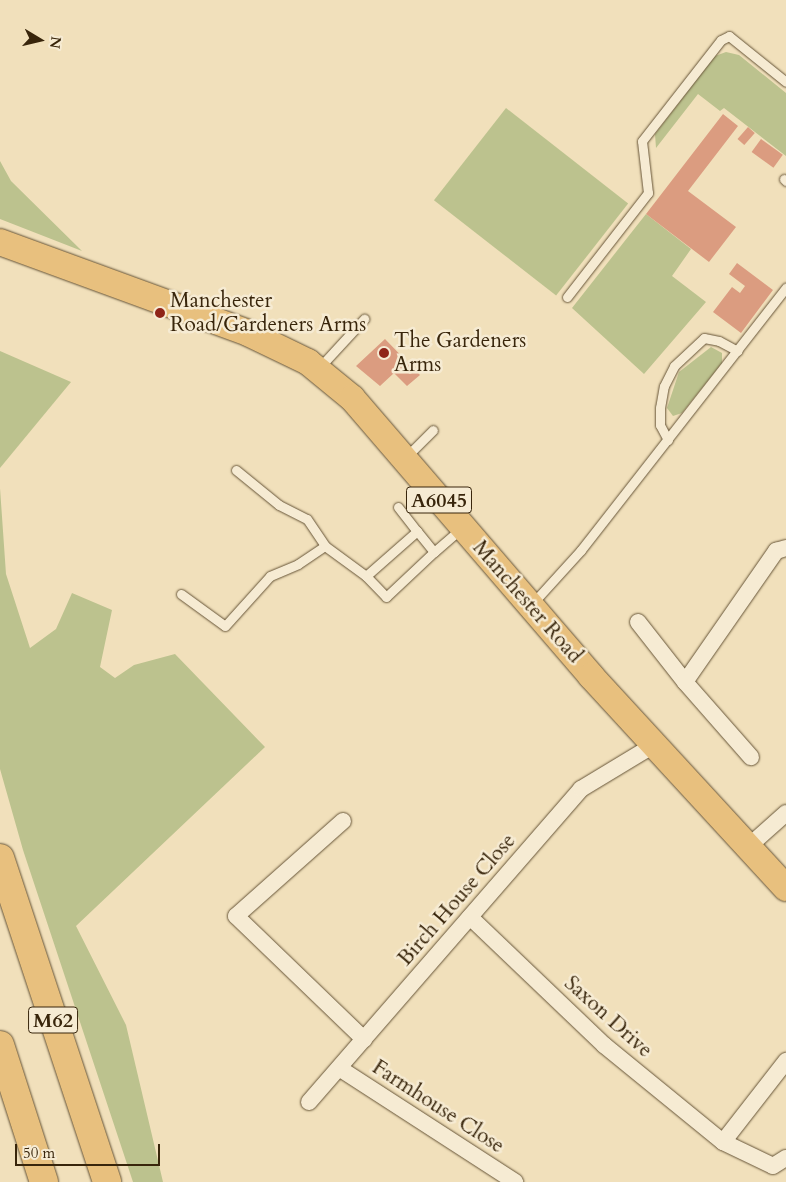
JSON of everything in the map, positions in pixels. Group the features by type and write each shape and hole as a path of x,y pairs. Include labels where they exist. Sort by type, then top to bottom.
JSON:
{"highway":[{"name":"M62","path":"0,858 107,1182"},
{"name":"M62","path":"0,1045 44,1182"}],"main road":[{"name":"Manchester Road","path":"0,242 248,333 317,370 352,398 530,605 654,745 786,888"}],"street":[{"path":"685,682 776,551 786,548"},
{"path":"638,622 685,682 751,757"},
{"name":"Birch House Close","path":"309,1102 581,789 654,745"},
{"path":"748,847 786,813"},
{"path":"343,822 236,916 364,1039"},
{"name":"Saxon Drive","path":"470,917 604,1045 723,1142 773,1166 786,1158"},
{"path":"723,1142 786,1061"},
{"name":"Farmhouse Close","path":"339,1068 515,1182"}],"lane":[{"path":"567,297 648,193 642,141 721,40 729,36 786,82"},
{"path":"530,605 581,550 786,288"},
{"path":"317,370 364,319"},
{"path":"668,440 660,425 660,408 664,386 674,366 704,338 719,341 738,351"},
{"path":"404,459 433,430"},
{"path":"236,470 279,505 307,519 324,546 366,576 386,597 462,527"},
{"path":"398,507 434,552"},
{"path":"366,576 417,531"},
{"path":"181,594 225,626 270,576 298,564 324,546"}],"green space":[{"path":"726,52 739,55 786,93 786,156 724,108 720,111 698,94 656,148 655,134 715,56"},
{"path":"506,108 628,203 556,296 434,200"},
{"path":"0,161 11,181 82,251 0,219"},
{"path":"646,214 691,249 672,276 706,302 644,374 572,308"},
{"path":"711,347 722,353 722,363 682,413 673,416 667,408 679,372"},
{"path":"0,351 71,382 0,468"},
{"path":"0,488 6,574 30,648 56,629 72,593 112,610 100,667 115,678 134,665 175,654 265,747 76,926 126,1025 163,1182 133,1182 23,850 0,769"}],"building":[{"path":"723,114 738,126 688,191 736,227 709,262 646,214"},
{"path":"748,127 755,133 744,145 738,139"},
{"path":"761,139 783,155 773,168 752,152"},
{"path":"737,263 773,290 741,333 713,312 732,287 740,293 745,286 729,274"},
{"name":"The Gardeners Arms","path":"385,339 420,375 407,386 394,373 380,386 356,366"}],"place":[{"name":"Manchester Road/Gardeners Arms","path":"160,313"},
{"name":"The Gardeners Arms","path":"384,353"}]}
